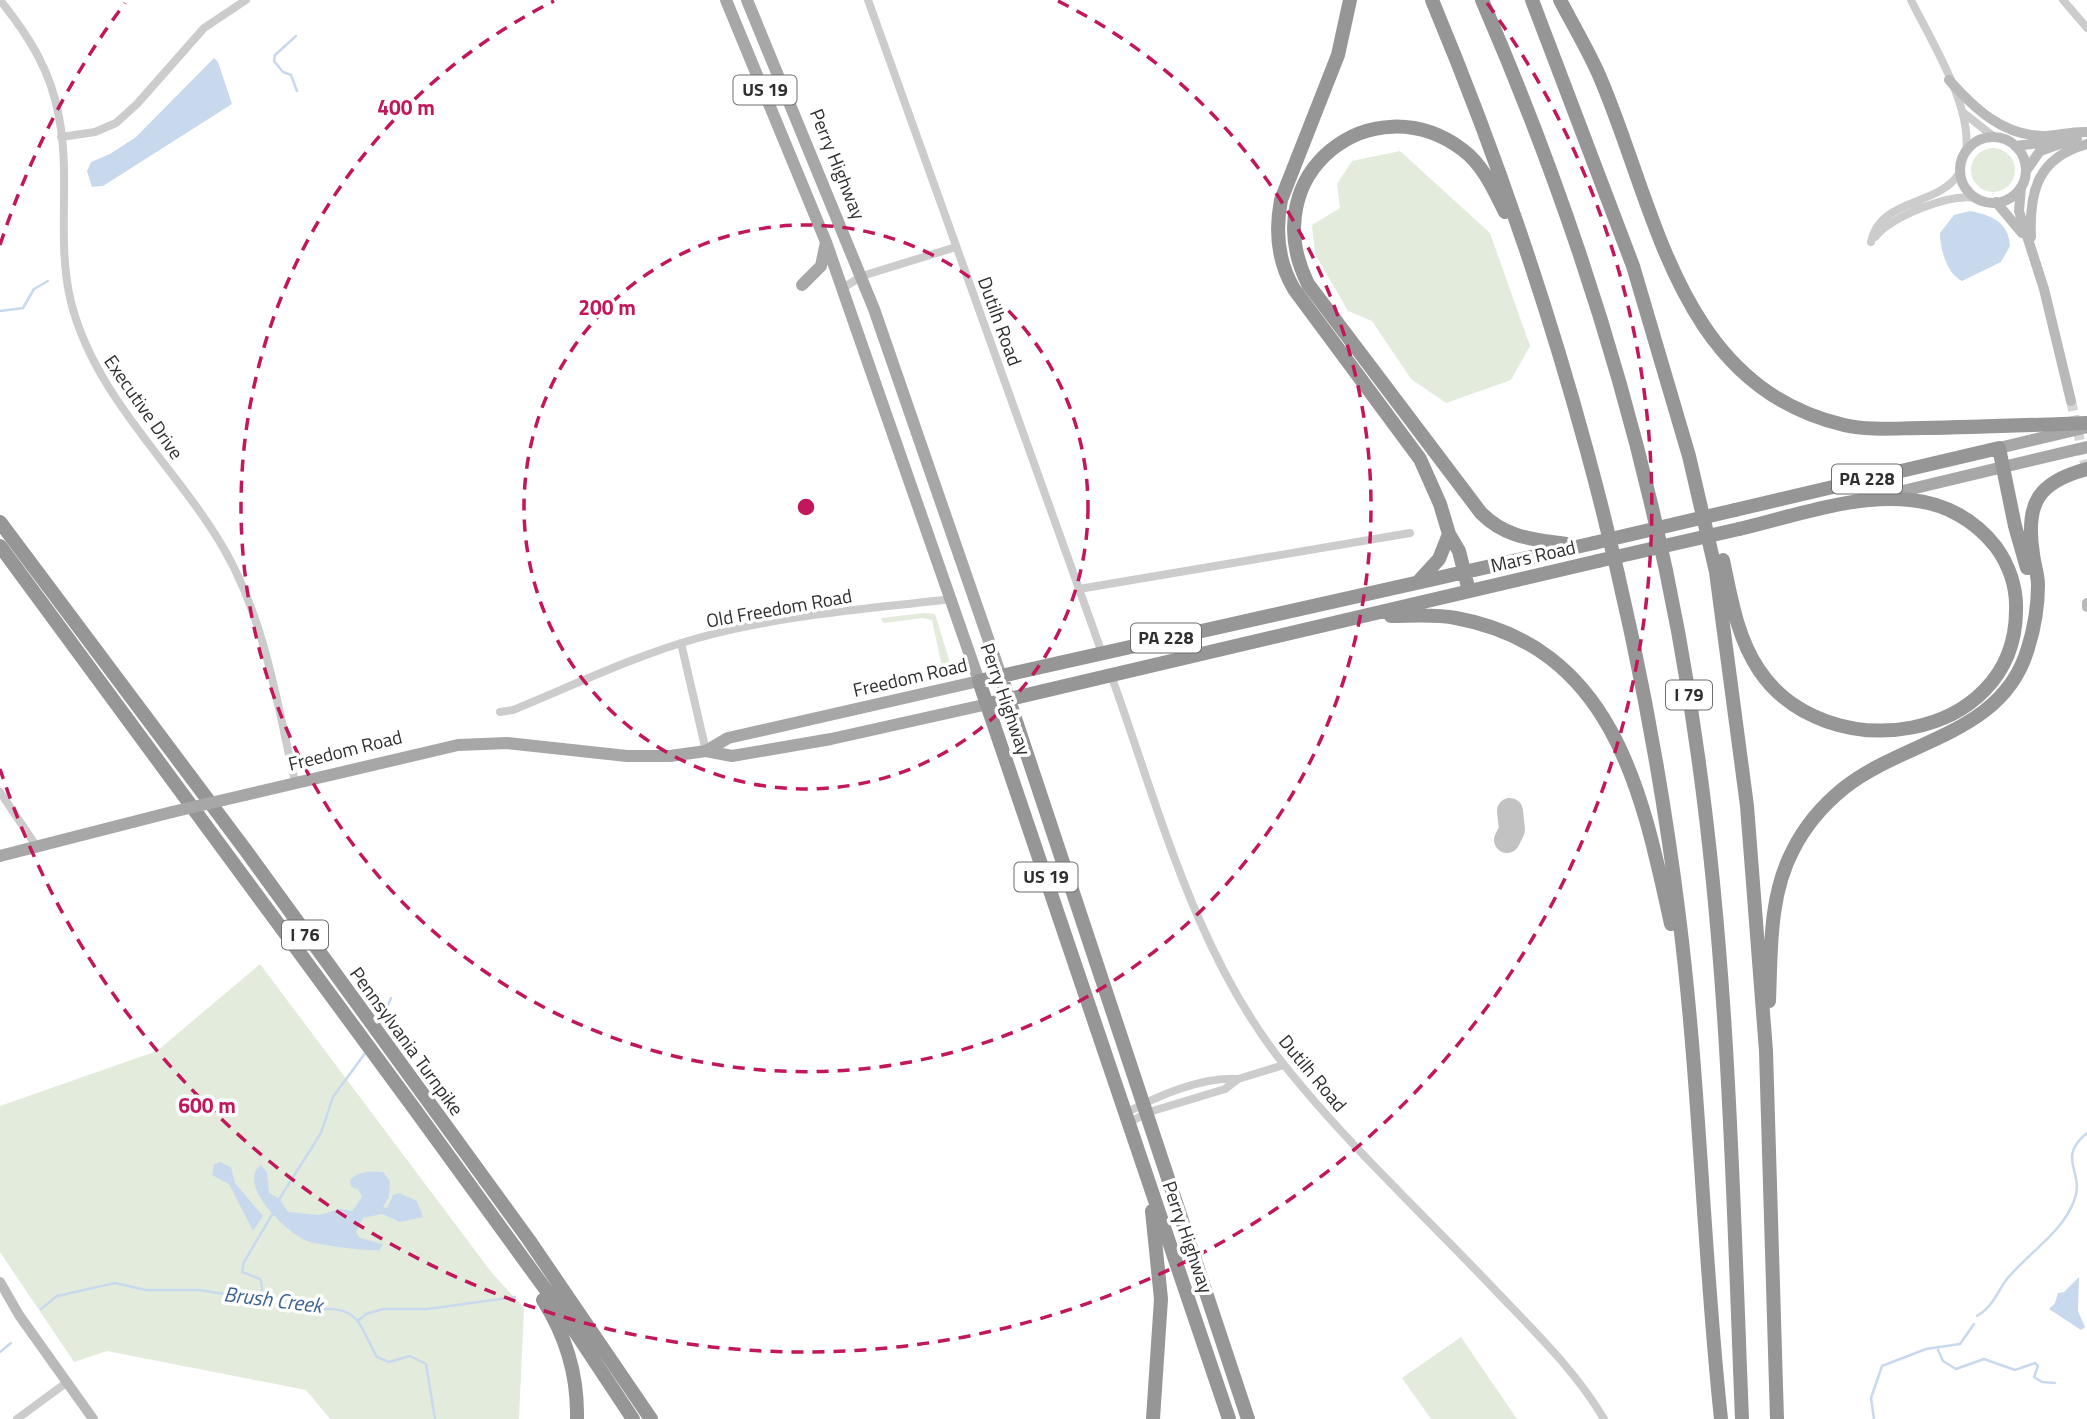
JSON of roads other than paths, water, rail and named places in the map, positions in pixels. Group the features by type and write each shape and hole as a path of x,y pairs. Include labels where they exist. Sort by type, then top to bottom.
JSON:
{"highway":[{"path":"1350,0 1338,55 1281,200 1278,216 1281,261 1294,289 1420,459 1440,504 1449,534 1459,551 1469,591"},
{"path":"1433,0 1473,101 1546,312 1587,454 1632,634 1669,844 1702,1164 1719,1419"},
{"name":"I 79","path":"1482,0 1543,150 1605,339 1642,469 1683,660 1713,870 1723,999 1742,1419"},
{"name":"I 79","path":"1532,0 1633,266 1689,456 1716,572 1736,706 1766,1051 1777,1419"},
{"path":"1560,0 1599,75 1671,267 1727,359 1749,381 1785,404 1847,426 1956,428 2087,425"},
{"path":"1546,312 1489,179 1465,151 1444,138 1403,127 1359,135 1326,153 1298,193 1294,210 1294,241 1308,284 1481,513 1496,528 1516,537 1578,545"},
{"path":"1999,448 2015,526 2029,572 2034,610"},
{"name":"Mars Road","path":"1001,676 1594,543 1999,448"},
{"path":"1689,456 1717,536 1739,627 1752,658 1772,687 1815,719 1843,728 1874,732 1928,723 1978,697 2001,667 2012,643 2016,618 2009,570 1984,534 1952,511 1907,499 1857,502"},
{"path":"1766,1051 1776,902 1793,850 1816,816 1844,788 1958,729 1994,705 2014,682 2023,663 2038,584 2030,531 2036,499 2054,480 2087,468"},
{"name":"Mars Road","path":"988,704 1857,502"},
{"name":"Pennsylvania Turnpike","path":"0,522 244,848 529,1240 651,1419"},
{"path":"1419,581 1439,559 1449,534"},
{"name":"Pennsylvania Turnpike","path":"0,546 518,1253 633,1419"},
{"path":"1370,616 1452,617 1486,625 1540,652 1577,682 1609,723 1635,786 1662,881 1684,983"},
{"name":"Freedom Road","path":"979,681 1001,676"},
{"name":"Perry Highway","path":"1001,676 1248,1419"},
{"name":"Perry Highway","path":"979,681 1229,1419"},
{"path":"1145,1169 1160,1280 1154,1419"},
{"path":"518,1253 522,1269 547,1307 568,1351 576,1382 578,1419"},
{"path":"606,1351 659,1419"}],"main road":[{"name":"Perry Highway","path":"726,0 826,242 979,681"},
{"name":"Perry Highway","path":"747,0 862,276 1001,676"},
{"path":"802,285 821,266 826,242"},
{"name":"Mars Road","path":"1999,448 2087,425"},
{"name":"Mars Road","path":"1857,502 2087,447"},
{"name":"Freedom Road","path":"706,751 728,738 979,681"},
{"name":"Freedom Road","path":"0,856 424,751 484,743 521,744 641,757 706,751 732,756 831,739 988,704"}],"street":[{"name":"Executive Drive","path":"0,0 31,41 51,84 61,137 64,264 77,324 102,377 208,524 239,579 261,635 295,782"},
{"path":"61,137 95,132 116,123 137,104 204,28 246,0"},
{"name":"Dutilh Road","path":"868,0 1102,653"},
{"path":"1911,0 1963,112 1968,137 1961,172 1965,187 1976,198"},
{"path":"2063,0 2087,28"},
{"path":"1949,80 1982,113 2006,128 2044,136 2087,135"},
{"path":"1963,112 1979,128 2015,146 2037,145 2087,135"},
{"path":"2071,401 2033,250 2018,211 2026,171 2040,151 2087,135"},
{"path":"1966,151 1978,141 1994,137"},
{"path":"2033,250 2030,207 2036,185 2054,159 2087,145"},
{"path":"2015,146 2023,158 2026,171"},
{"path":"1961,172 1944,189 1900,208 1879,221 1871,242 1888,226 1945,199 1976,198 1996,202 2012,196 2021,187"},
{"path":"1996,202 2033,250"},
{"path":"841,283 956,247"},
{"path":"1079,589 1410,533"},
{"name":"Old Freedom Road","path":"500,712 513,710 681,643 775,621 951,598"},
{"path":"681,643 706,751"},
{"name":"Dutilh Road","path":"1111,676 1215,953 1239,999 1284,1065 1344,1132 1556,1353 1604,1419"},
{"path":"0,792 37,846"},
{"path":"1128,1118 1222,1078 1238,1079 1284,1065"},
{"path":"0,1282 66,1383 93,1419"},
{"path":"17,1419 66,1383"}],"water":[{"path":"214,58 218,62 232,104 103,186 92,187 87,171 91,162 110,154 136,137"},
{"path":"1970,211 1998,221 2006,231 2010,246 2001,262 1962,281 1952,273 1945,260 1940,233 1954,215"},
{"path":"220,1162 231,1167 235,1183 263,1216 253,1231 229,1184 212,1175 214,1164"},
{"path":"261,1165 267,1172 269,1193 280,1199 288,1212 319,1215 340,1209 352,1211 362,1197 358,1189 351,1187 350,1180 361,1173 383,1172 390,1181 389,1197 383,1207 387,1208 393,1195 399,1193 417,1201 423,1217 400,1222 382,1214 363,1218 356,1232 360,1238 383,1244 380,1250 310,1242 278,1220 260,1196 255,1184 255,1174"},
{"path":"2079,1277 2078,1311 2085,1327 2081,1330 2049,1309 2055,1303 2058,1293 2064,1292"}],"waterway":[{"path":"296,36 275,55 274,61 283,72 291,75 297,91"},
{"path":"0,311 23,308 34,289 48,281"},
{"path":"380,1024 391,998"},
{"path":"278,1201 321,1133 333,1097 366,1052"},
{"path":"1977,1316 1987,1308 2015,1269 2053,1233 2069,1212 2077,1191 2073,1151 2087,1133"},
{"path":"257,1302 262,1290 260,1279 242,1272 244,1262 273,1213"},
{"name":"Brush Creek","path":"41,1309 57,1296 115,1283 146,1290 200,1290 316,1310 341,1310 356,1319 377,1357 389,1362 410,1356 426,1364 435,1419"},
{"path":"359,1320 366,1314 383,1309 427,1309 515,1297"},
{"path":"1874,1419 1871,1398 1882,1366 1926,1349 1960,1344 1974,1324"},
{"name":"Brush Creek","path":"0,1352 11,1343"},
{"path":"1938,1350 1943,1361 1956,1369 1984,1359 2015,1370 2035,1363 2038,1366 2034,1377 2042,1382 2055,1383"}],"tunnel":[{"path":"2071,401 2087,472"}]}
